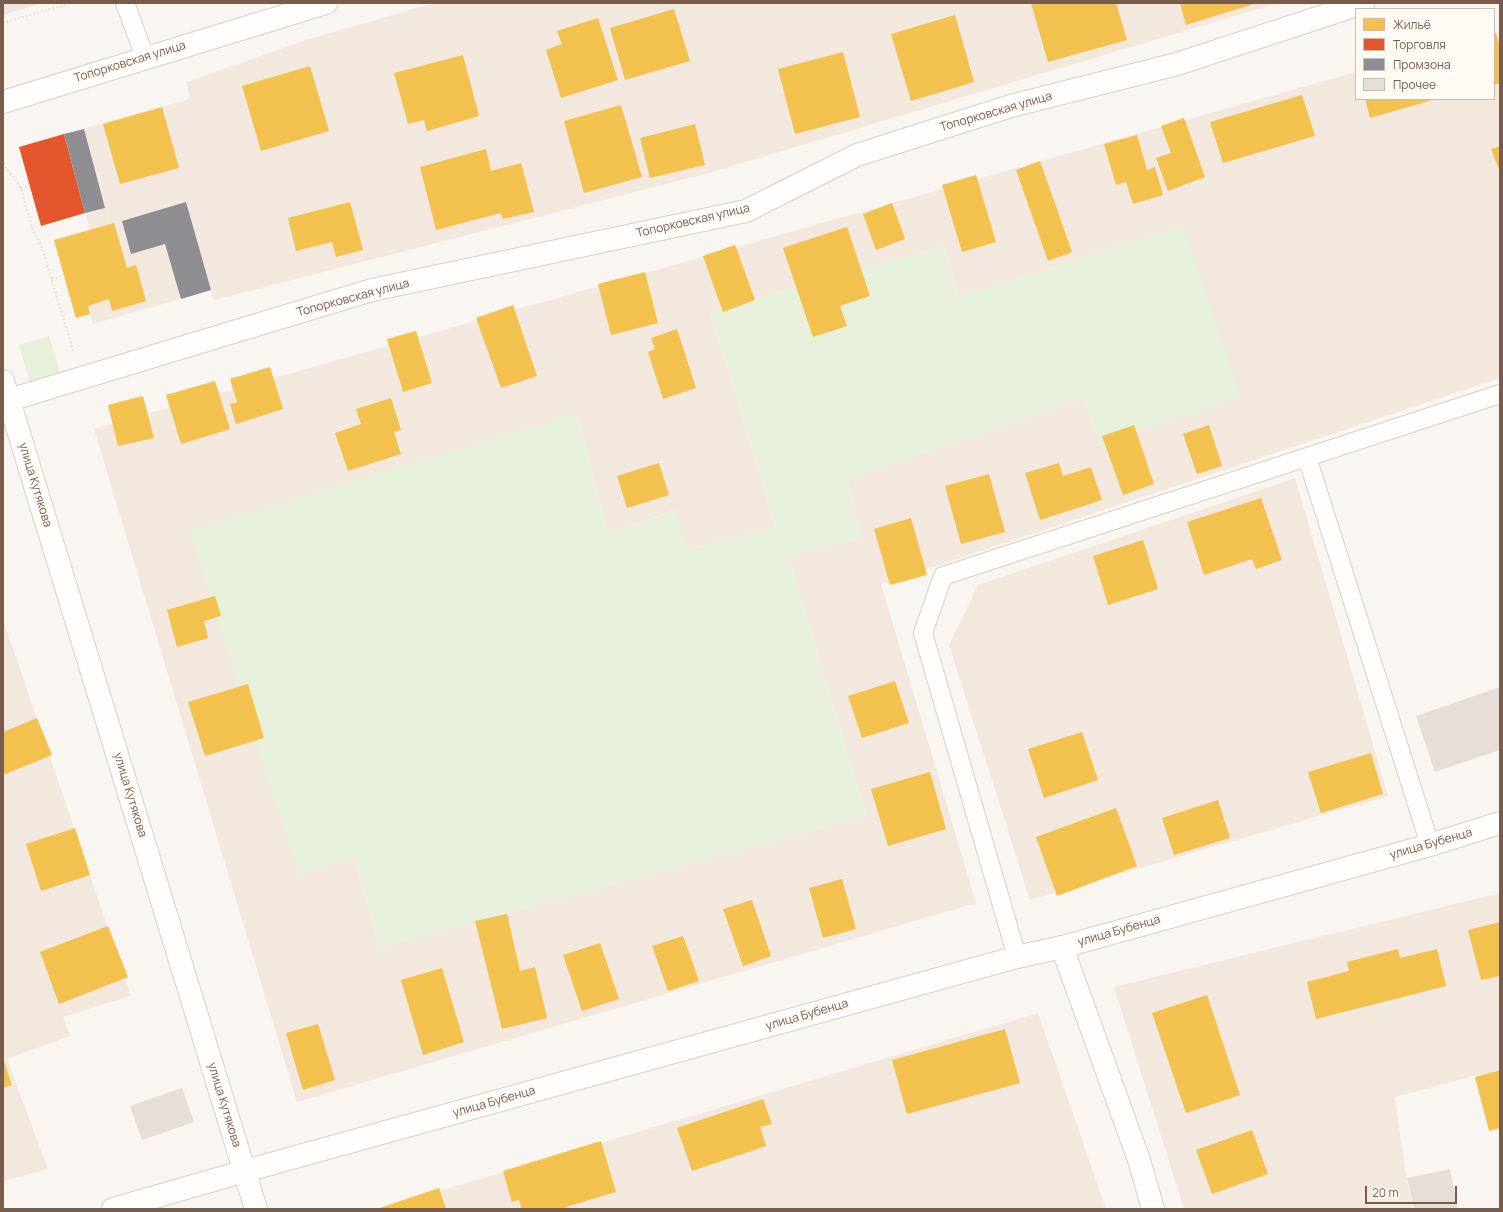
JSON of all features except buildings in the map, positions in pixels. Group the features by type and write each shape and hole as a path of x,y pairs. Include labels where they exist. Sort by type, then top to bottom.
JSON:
{"street":[{"name":"Топорковская улица","path":"3,102 326,3"},
{"name":"Топорковская улица","path":"5,390 82,378 372,290 746,212 857,155 1011,106 1178,64 1363,3"},
{"name":"улица Кутякова","path":"5,390 256,1209"},
{"name":"улица Бубенца","path":"113,1209 1017,957 1062,948 1430,845 1500,823"},
{"path":"1062,948 1139,1160 1153,1209"}],"lane":[{"path":"124,3 145,58"},
{"path":"1017,957 923,632 943,576 1500,394"},
{"path":"1307,457 1430,845"}],"path":[{"path":"3,24 70,3"},
{"path":"3,164 21,188 32,228 41,244 82,378"},
{"path":"21,188 30,186"},
{"path":"52,279 64,275"}],"shaded area":[{"path":"3,3 41,3 3,15"},
{"path":"434,3 1278,3 709,173 214,300 211,290 93,324 90,314 76,318 54,240 90,230 64,134 190,99 187,82 303,41"},
{"path":"1500,32 1500,378 881,584 976,903 297,1102 94,429 1355,72 1355,100 1495,100 1495,33","holes":["1183,226 1100,446 1084,398 847,479 861,538 788,555 866,816 380,947 354,857 298,875 577,413 607,534 675,510 686,550 776,528 710,311 944,246 958,297"]},
{"path":"1295,478 1388,796 1030,900 949,645 978,585"},
{"path":"3,619 131,996 63,1017 70,1036 7,1059 48,1169 3,1181"},
{"path":"1500,893 1500,1069 1395,1097 1406,1177 1413,1209 1184,1209 1114,987"},
{"path":"1038,1013 1106,1209 379,1209"}],"green space":[{"path":"1183,226 1241,397 1100,446 1084,398 847,479 861,538 788,555 866,816 380,947 354,857 298,875 189,531 577,413 607,534 676,510 687,550 776,528 710,311 944,246 958,297"},
{"path":"49,336 60,373 30,382 19,345"}]}
